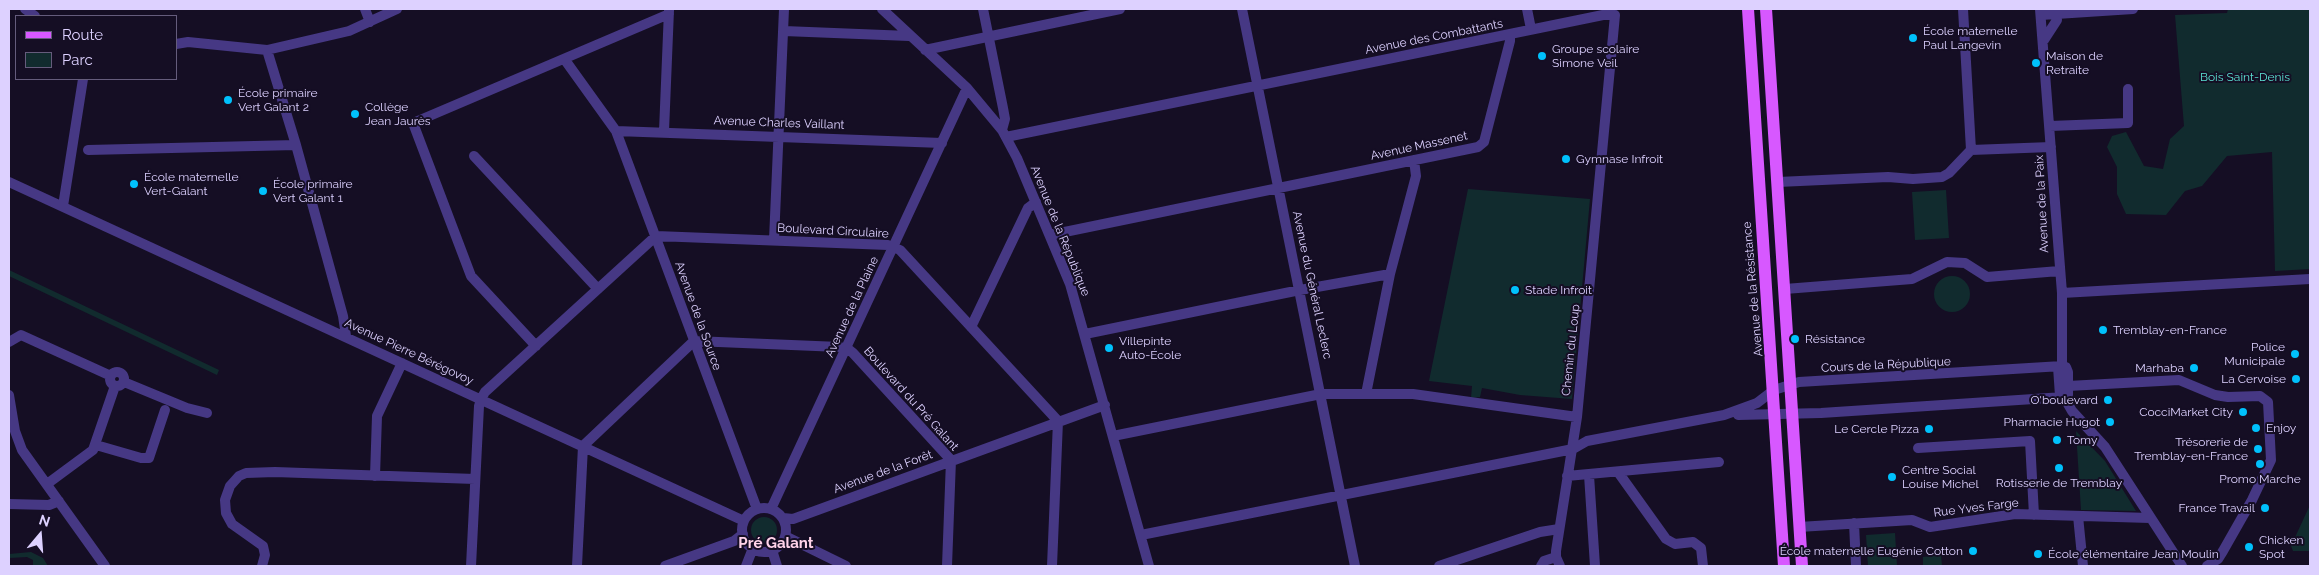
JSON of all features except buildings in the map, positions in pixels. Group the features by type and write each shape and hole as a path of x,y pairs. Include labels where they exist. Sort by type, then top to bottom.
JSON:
{"main road":[{"name":"Avenue de la Résistance","path":"1748,9 1784,566"},
{"path":"1766,9 1802,566"}],"street":[{"path":"365,9 370,22"},
{"path":"178,44 188,42 267,50 349,31 397,9"},
{"path":"774,240 784,9"},
{"name":"Avenue de la République","path":"882,9 967,88 1004,133 1036,202 1070,284 1149,566"},
{"path":"983,9 1003,108 1004,133"},
{"path":"925,50 989,35 1120,9"},
{"name":"Avenue du Général Leclerc","path":"1242,9 1356,566"},
{"path":"1527,9 1531,29"},
{"path":"1963,9 1971,150"},
{"path":"2040,12 2133,9"},
{"path":"536,346 472,276 413,123 565,60 669,11 664,131"},
{"path":"2044,40 2047,33 2058,20 2057,11"},
{"name":"Avenue de la Paix","path":"2040,12 2044,40 2062,293 2060,367 2062,397"},
{"name":"Avenue des Combattants","path":"1004,133 1258,85 1603,15 1616,15"},
{"name":"Chemin du Loup","path":"1558,562 1559,529 1577,417 1616,15"},
{"path":"784,31 909,36"},
{"name":"Avenue Massenet","path":"1050,235 1478,147 1484,142 1510,41 1510,34"},
{"path":"267,50 296,145 343,316 346,336"},
{"name":"Avenue de la Source","path":"565,60 616,131 757,509"},
{"path":"63,206 83,80"},
{"name":"Avenue de la Plaine","path":"771,509 848,348 967,88"},
{"path":"2050,126 2128,123 2128,89"},
{"name":"Avenue Charles Vaillant","path":"616,131 664,131 942,143"},
{"path":"88,150 296,145"},
{"path":"1778,182 1888,176 1913,179 1942,177 1949,173 1971,150 2051,146"},
{"path":"474,156 598,289"},
{"path":"1366,394 1390,274 1416,176 1414,160"},
{"name":"Avenue Pierre Bérégovoy","path":"9,182 744,521"},
{"path":"971,327 1028,208 1036,202"},
{"path":"471,566 479,406 481,399 656,236"},
{"name":"Boulevard Circulaire","path":"656,236 895,247 1058,421"},
{"path":"1784,289 1912,280 1947,262 1965,264 1987,277 2059,271"},
{"path":"1085,334 1300,290 1390,274"},
{"path":"2062,293 2310,279"},
{"path":"9,342 21,335 116,382 187,408 207,413"},
{"path":"577,566 583,446 694,342"},
{"name":"Boulevard du Pré Galant","path":"694,342 848,348 951,460 947,566"},
{"path":"375,476 377,416 402,363"},
{"name":"Cours de la République","path":"1141,535 1573,450 1587,441 1724,415 1757,404 1774,390 1790,384 2060,367"},
{"name":"Avenue de la Paix","path":"2060,367 2066,367 2068,386"},
{"path":"2182,566 2105,447 2072,411 2062,397 2068,395 2068,386 2179,380 2228,398 2260,396 2268,402 2271,460 2224,551 2218,559 2207,566"},
{"path":"47,484 93,450 116,382"},
{"path":"1113,436 1321,394 1413,394 1577,417"},
{"path":"9,396 18,442 106,566"},
{"name":"Cours de la République","path":"1724,415 1792,414 2062,397"},
{"name":"Avenue de la Forêt","path":"783,518 793,519 1105,405"},
{"path":"96,445 141,458 148,458 165,410"},
{"path":"1052,566 1058,421"},
{"path":"1918,448 2030,441 2034,515"},
{"path":"1567,476 1589,476 1719,462"},
{"path":"262,566 265,554 263,546 232,524 226,513 225,500 230,486 239,476 252,472 275,472 475,479"},
{"path":"1618,472 1666,539 1675,544 1693,542 1700,548 1702,566"},
{"path":"1589,476 1595,566"},
{"path":"9,504 49,505 59,501"},
{"path":"757,509 771,509 783,518 785,536 782,542 772,550 765,551 753,548 743,534 744,521 757,509"},
{"name":"Rue Yves Farge","path":"1799,527 1912,520 1930,527 2015,514 2150,518"},
{"path":"2078,516 2083,566"},
{"path":"1854,523 1856,566"},
{"path":"1440,566 1540,532 1559,529"},
{"path":"665,566 734,540 743,534"},
{"path":"785,536 846,566"},
{"path":"746,566 753,548"},
{"path":"772,550 777,566"},
{"path":"1541,566 1544,561 1558,562"}],"green space":[{"name":"Bois Saint-Denis","path":"2228,9 2310,9 2310,269 2275,271 2272,152 2227,156 2202,186 2185,191 2166,215 2126,214 2117,194 2117,167 2107,147 2112,136 2126,132 2144,166 2163,169 2170,139 2184,126 2175,15 2227,13"},
{"name":"Stade Infroit","path":"1468,189 1590,199 1572,399 1520,395 1482,388 1480,397 1471,398 1472,386 1429,381"},
{"path":"1946,190 1949,238 1915,240 1912,192"},
{"path":"9,270 219,370 217,375 9,276"},
{"path":"1952,276 1959,277 1965,281 1969,287 1969,301 1965,307 1959,311 1952,312 1945,311 1939,307 1935,301 1934,294 1935,287 1939,281 1945,277"},
{"path":"2076,431 2105,461 2136,511 2081,510"},
{"path":"2310,505 2310,551 2293,551 2291,546"},
{"path":"764,517 774,520 777,530 774,540 764,543 754,540 751,530 754,520"},
{"path":"1895,533 1897,566 1868,566 1866,535"},
{"path":"31,552 43,558 48,566 33,566 33,560 27,557 9,558 9,554"},
{"path":"1941,555 1942,566 1923,566 1923,557"}],"place":[{"name":"École maternelle Paul Langevin","path":"1913,38"},
{"name":"Groupe scolaire Simone Veil","path":"1542,56"},
{"name":"Maison de Retraite","path":"2036,63"},
{"name":"École primaire Vert Galant 2","path":"228,100"},
{"name":"Collège Jean Jaurès","path":"355,114"},
{"name":"Gymnase Infroit","path":"1566,159"},
{"name":"École maternelle Vert-Galant","path":"134,184"},
{"name":"École primaire Vert Galant 1","path":"263,191"},
{"name":"Stade Infroit","path":"1515,290"},
{"name":"Tremblay-en-France","path":"2103,330"},
{"name":"Résistance","path":"1795,339"},
{"name":"Villepinte Auto-École","path":"1109,348"},
{"name":"Police Municipale","path":"2295,354"},
{"name":"Marhaba","path":"2194,368"},
{"name":"La Cervoise","path":"2296,379"},
{"name":"O'boulevard","path":"2108,400"},
{"name":"CocciMarket City","path":"2243,412"},
{"name":"Pharmacie Hugot","path":"2110,422"},
{"name":"Enjoy","path":"2256,428"},
{"name":"Le Cercle Pizza","path":"1929,429"},
{"name":"Tomy","path":"2057,440"},
{"name":"Trésorerie de Tremblay-en-France","path":"2258,449"},
{"name":"Promo Marche","path":"2260,464"},
{"name":"Rotisserie de Tremblay","path":"2059,468"},
{"name":"Centre Social Louise Michel","path":"1892,477"},
{"name":"France Travail","path":"2265,508"},
{"name":"Chicken Spot","path":"2249,547"},
{"name":"École maternelle Eugénie Cotton","path":"1973,551"},
{"name":"École élémentaire Jean Moulin","path":"2038,554"}],"district":[{"name":"Pré Galant","path":"776,543"}]}
